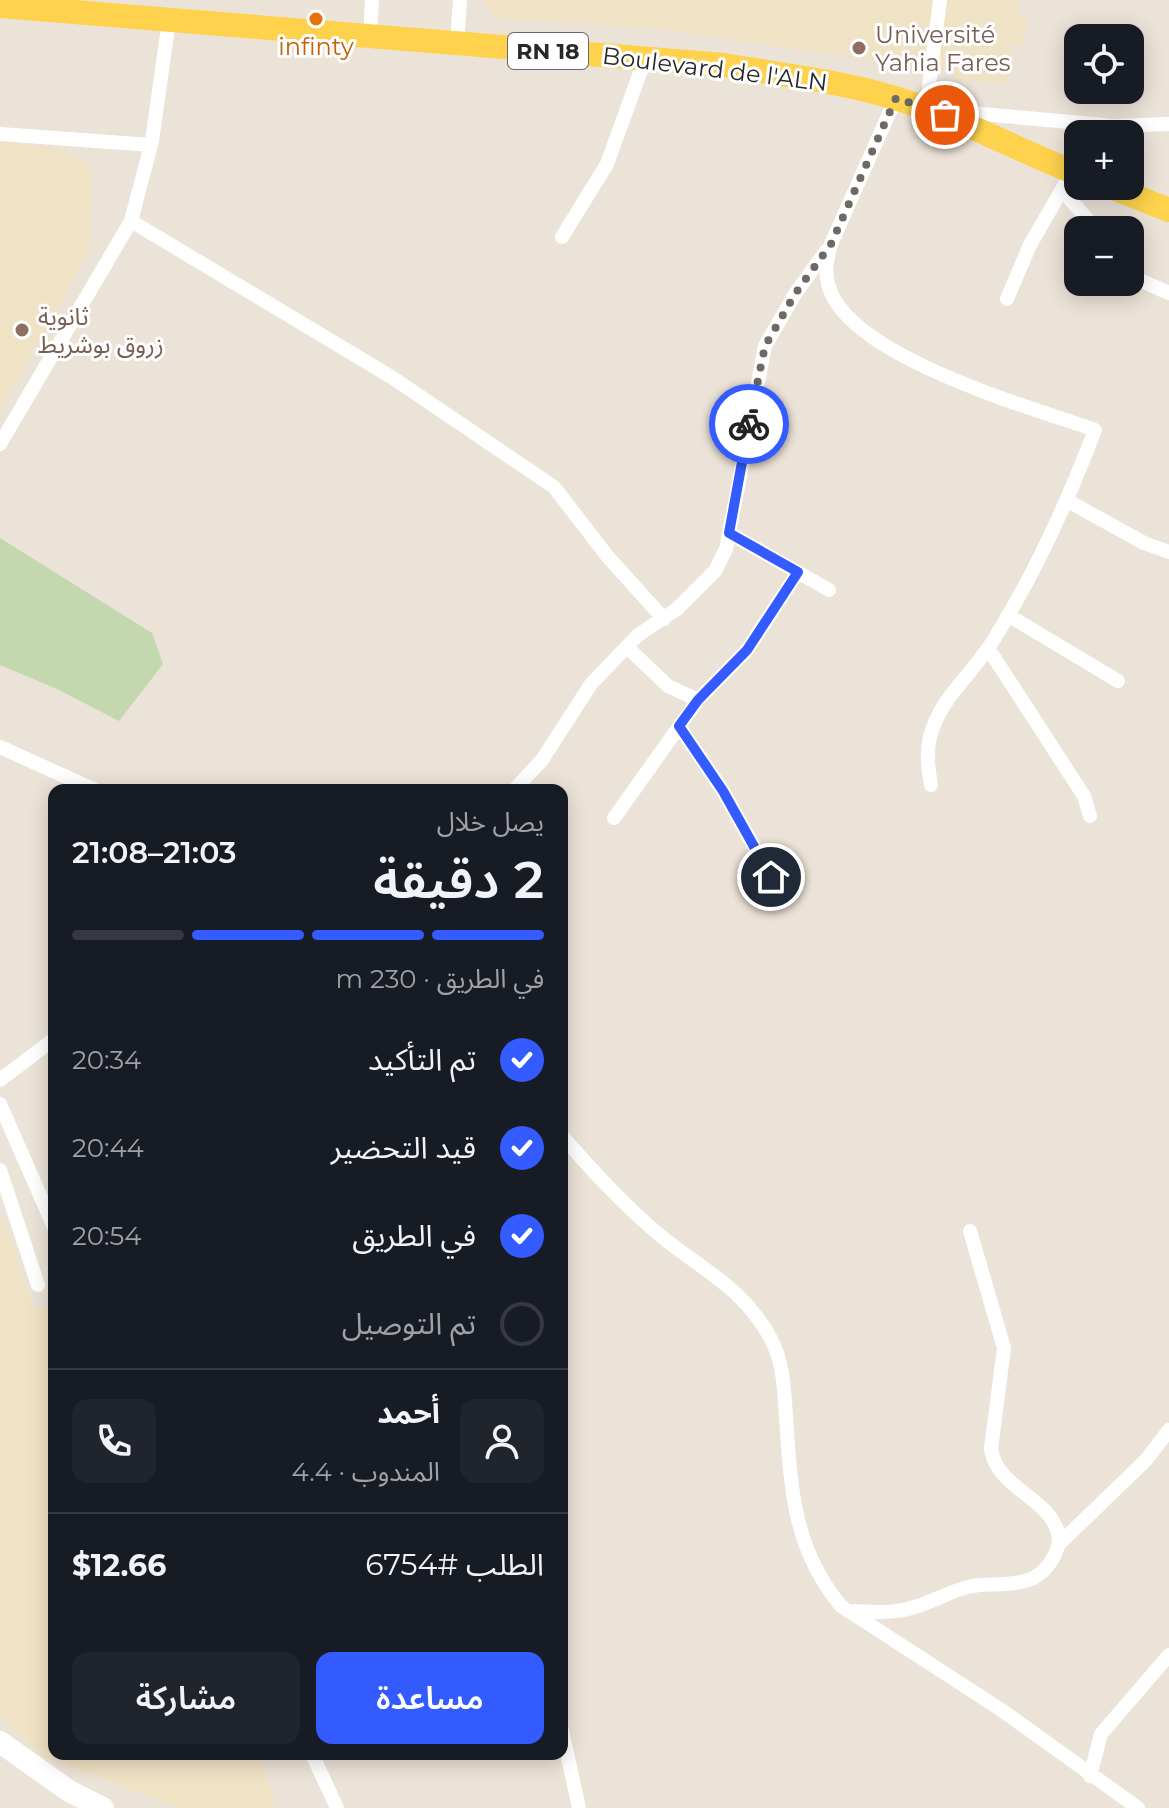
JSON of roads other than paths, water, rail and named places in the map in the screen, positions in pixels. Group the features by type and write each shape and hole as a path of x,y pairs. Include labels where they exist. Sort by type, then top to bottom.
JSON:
{"main road":[{"name":"Boulevard de l'ALN","path":"0,6 94,7 169,20 724,65 836,84 896,98 926,109 1064,176"},
{"path":"1144,200 1169,210"},
{"path":"0,1742 69,1791 103,1808"}],"street":[{"path":"370,37 372,0"},
{"path":"457,44 460,0"},
{"path":"940,0 926,109 1114,126 1169,124"},
{"path":"0,444 131,221 151,145 169,20"},
{"path":"562,237 607,164 645,59"},
{"path":"520,784 542,760 591,684 638,635 664,619 715,571 729,533 765,346 795,294 831,244 896,98"},
{"path":"0,134 151,145"},
{"path":"1007,299 1030,245 1064,190"},
{"path":"131,221 393,378 554,487 608,557 664,619"},
{"path":"831,244 826,269 830,290 853,320 893,352 975,388 1095,430 1068,501 1008,615 988,648 954,687 939,712 930,737 927,759 931,785"},
{"path":"1144,282 1169,293"},
{"path":"1068,501 1144,543 1169,552"},
{"path":"729,533 829,590"},
{"path":"614,818 698,700 747,650 798,572"},
{"path":"1008,615 1118,681"},
{"path":"627,647 668,686 698,700"},
{"path":"988,648 1084,796 1090,816"},
{"path":"679,726 723,791 771,877"},
{"path":"0,747 82,784"},
{"path":"0,1080 48,1044"},
{"path":"0,1104 48,1213"},
{"path":"568,1143 596,1177 657,1233 728,1286 771,1338 781,1364 795,1509 806,1554 822,1583 848,1611 1003,1711 1138,1808"},
{"path":"0,1170 38,1285"},
{"path":"848,1611 900,1611 971,1586 1037,1577 1050,1564 1058,1545 1059,1535 1051,1518 1010,1483 993,1463 991,1449 1004,1348 970,1231"},
{"path":"1058,1545 1146,1460 1169,1430"},
{"path":"1090,1776 1101,1734 1166,1665"},
{"path":"568,1758 579,1808"},
{"path":"315,1760 337,1808"}],"place":[{"name":"infinty","path":"316,19"},
{"name":"Université Yahia Fares","path":"859,48"},
{"name":"ثانوية زروق بوشريط","path":"22,330"}]}
